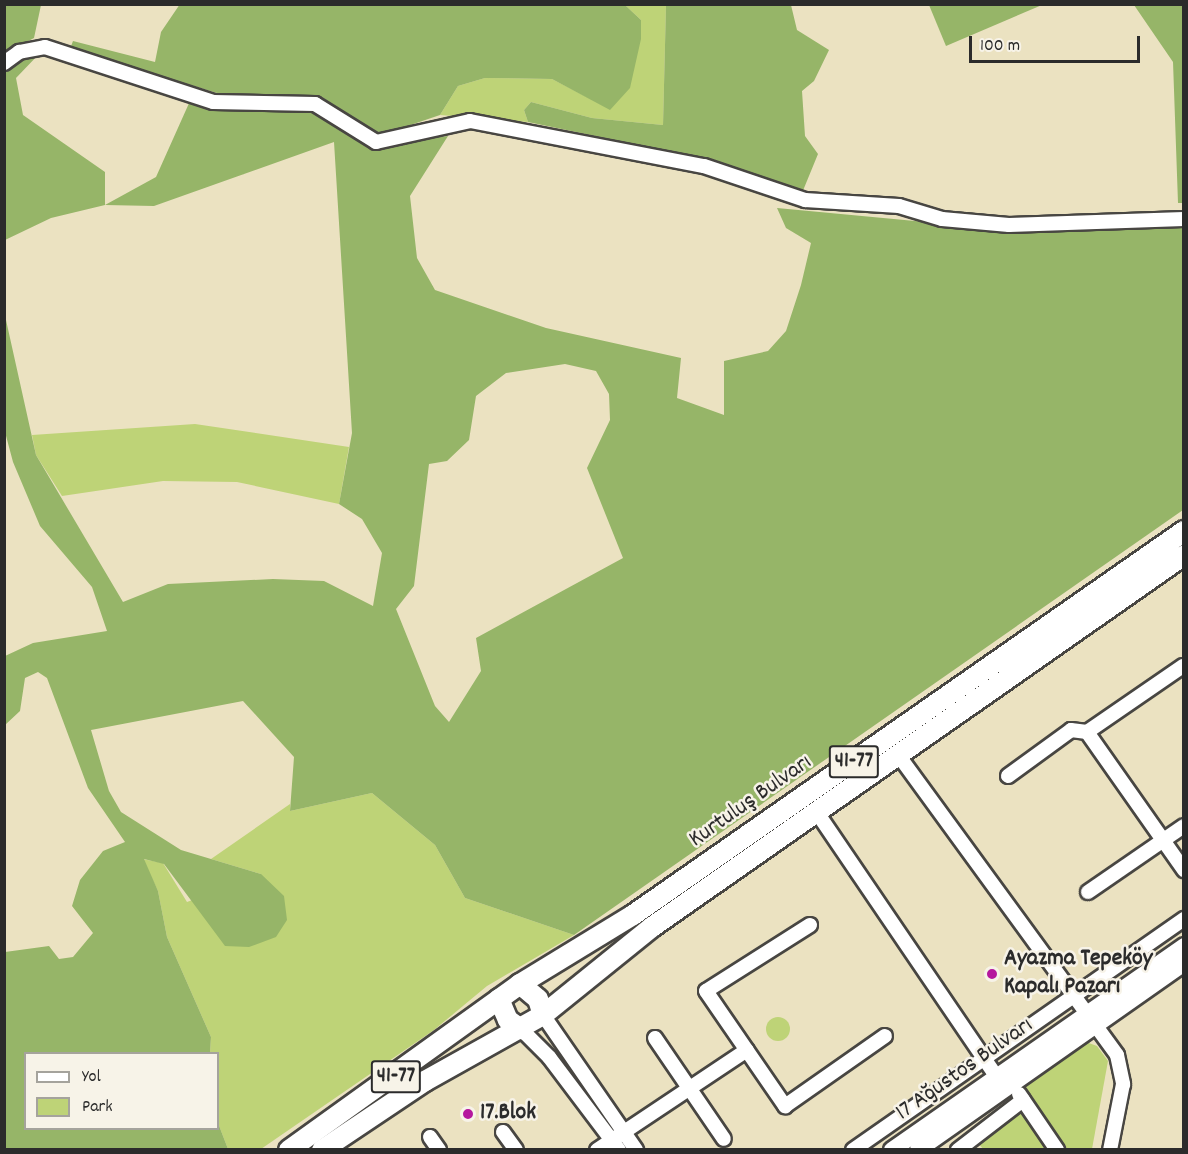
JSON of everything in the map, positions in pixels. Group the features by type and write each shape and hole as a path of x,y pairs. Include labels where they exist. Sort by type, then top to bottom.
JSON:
{"highway":[{"name":"Kurtuluş Bulvarı","path":"520,984 633,915 1184,531"},
{"name":"Kurtuluş Bulvarı","path":"543,1015 652,927 818,814 1184,555"},
{"path":"520,984 534,994 543,1015 521,1029 504,1015 499,999 520,984"},
{"name":"41-77","path":"289,1149 499,999"},
{"name":"41-77","path":"322,1149 425,1081 521,1029"}],"main road":[{"name":"17 Ağustos Bulvarı","path":"918,1149 1005,1081 1092,1019 1184,946"},
{"name":"17 Ağustos Bulvarı","path":"1092,1019 1184,963"},
{"name":"17 Ağustos Bulvarı","path":"892,1149 1005,1081"}],"street":[{"path":"4,63 19,52 45,47 213,102 315,105 376,142 470,120 704,166 805,200 899,206 942,219 1010,225 1184,219"},
{"path":"1008,776 1071,730 1087,732 1183,666"},
{"path":"1087,732 1184,870"},
{"path":"899,756 1092,1019 1122,1074 1110,1149"},
{"path":"818,814 984,1058 1023,1100 1057,1149"},
{"path":"1088,892 1184,826"},
{"path":"853,1149 1184,919"},
{"path":"810,925 706,991 785,1106 885,1036"},
{"path":"543,1015 618,1140"},
{"path":"521,1029 549,1057 618,1140 636,1149"},
{"path":"655,1038 724,1139"},
{"path":"597,1149 618,1140 747,1050"},
{"path":"967,1146 1023,1100"},
{"path":"503,1132 516,1149"},
{"path":"430,1137 439,1149"}],"green space":[{"path":"5,4 41,5 34,38 5,53"},
{"path":"180,4 625,5 641,20 641,39 630,88 610,110 552,79 485,78 458,86 440,115 375,137 322,97 217,93 70,49 73,41 155,62 161,32"},
{"path":"929,4 1042,5 946,46"},
{"path":"625,5 666,5 663,125 592,118 531,102 524,110 528,122 440,115 458,86 485,78 552,79 610,109 641,20"},
{"path":"666,5 791,5 797,30 829,50 814,81 802,91 805,136 818,154 802,193 672,152 528,122 524,110 531,102 592,118 663,125"},
{"path":"1134,5 1183,5 1183,203 1178,203 1173,62"},
{"path":"39,54 16,78 23,115 105,172 105,205 51,218 5,240 5,72 20,58"},
{"path":"190,101 227,110 309,108 371,145 448,136 410,196 417,258 435,290 546,328 681,358 677,398 724,415 724,361 768,351 786,331 801,285 811,243 786,228 777,208 968,226 1183,227 1183,510 574,935 465,898 435,845 372,793 290,811 294,757 243,701 91,730 109,791 121,812 181,850 261,874 284,896 287,920 276,937 249,947 225,946 164,864 144,859 158,891 167,937 211,1037 210,1052 24,1052 24,1130 219,1130 219,1126 228,1149 5,1149 5,952 49,946 59,959 73,957 93,933 72,906 80,880 103,851 125,842 88,788 47,678 38,672 25,678 20,711 5,725 5,656 33,643 107,631 92,587 40,526 13,462 5,432 4,311 36,455 123,602 168,584 273,579 324,581 373,606 382,553 362,519 339,504 352,433 334,142 154,206 105,205 156,177","holes":["565,364 596,371 609,394 610,420 587,468 623,558 476,638 481,671 449,722 435,706 396,609 414,586 429,464 447,461 469,440 476,396 506,373"]},
{"path":"195,424 349,447 339,504 237,482 163,481 62,496 36,455 32,435"},
{"path":"372,793 435,845 465,898 574,935 487,986 434,1030 261,1149 228,1149 219,1126 219,1052 210,1052 211,1037 167,937 158,891 142,859 163,863 187,902 261,874 211,859 290,804 290,811"},
{"path":"778,1017 786,1021 790,1029 786,1037 778,1041 770,1037 766,1029 770,1021"},
{"path":"1086,1042 1097,1046 1108,1061 1092,1149 1067,1149 1023,1086"},
{"path":"1022,1111 1049,1149 983,1149 977,1142"}],"place":[{"name":"Ayazma Tepeköy Kapalı Pazarı","path":"992,974"},
{"name":"17.Blok","path":"468,1114"}]}
